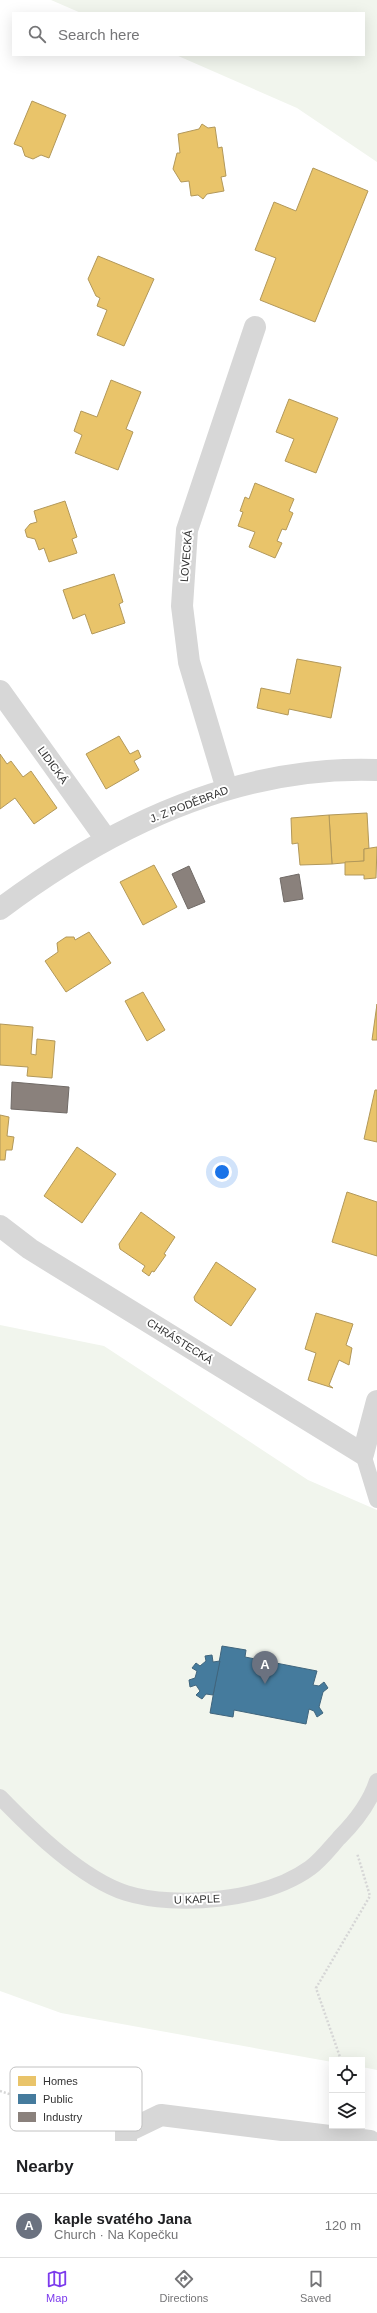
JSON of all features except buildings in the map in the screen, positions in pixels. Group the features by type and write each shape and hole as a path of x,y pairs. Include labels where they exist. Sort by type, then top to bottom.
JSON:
{"street":[{"name":"LOVECKÁ","path":"227,789 189,662 182,606 186,538 187,530 255,327"},
{"name":"LIDICKÁ","path":"0,691 106,839"},
{"name":"J. Z PODĚBRAD","path":"0,910 25,891 106,839 164,811 227,789 284,775 340,769 377,770"},
{"name":"CHRÁSTECKÁ","path":"0,1226 30,1249 363,1454"},
{"path":"363,1454 377,1401"},
{"path":"142,2126 161,2115 370,2141"}],"lane":[{"path":"363,1454 377,1500"},
{"name":"U KAPLE","path":"0,1797 84,1873 126,1893 179,1902 218,1900 273,1888 310,1868 349,1828 372,1796 377,1781"}],"path":[{"path":"340,2057 316,1988 370,1896 349,1828"},
{"path":"0,2091 10,2095"},
{"path":"112,2131 126,2136"}],"shaded area":[{"path":"51,0 377,0 377,162 297,108 178,56 365,56 365,12 79,12"},
{"path":"0,1325 104,1346 308,1480 377,1510 377,2070 365,2068 365,2057 329,2057 329,2061 61,2013 0,1991"}],"place":[{"name":"kaple svatého Jana","path":"265,1684"}]}
